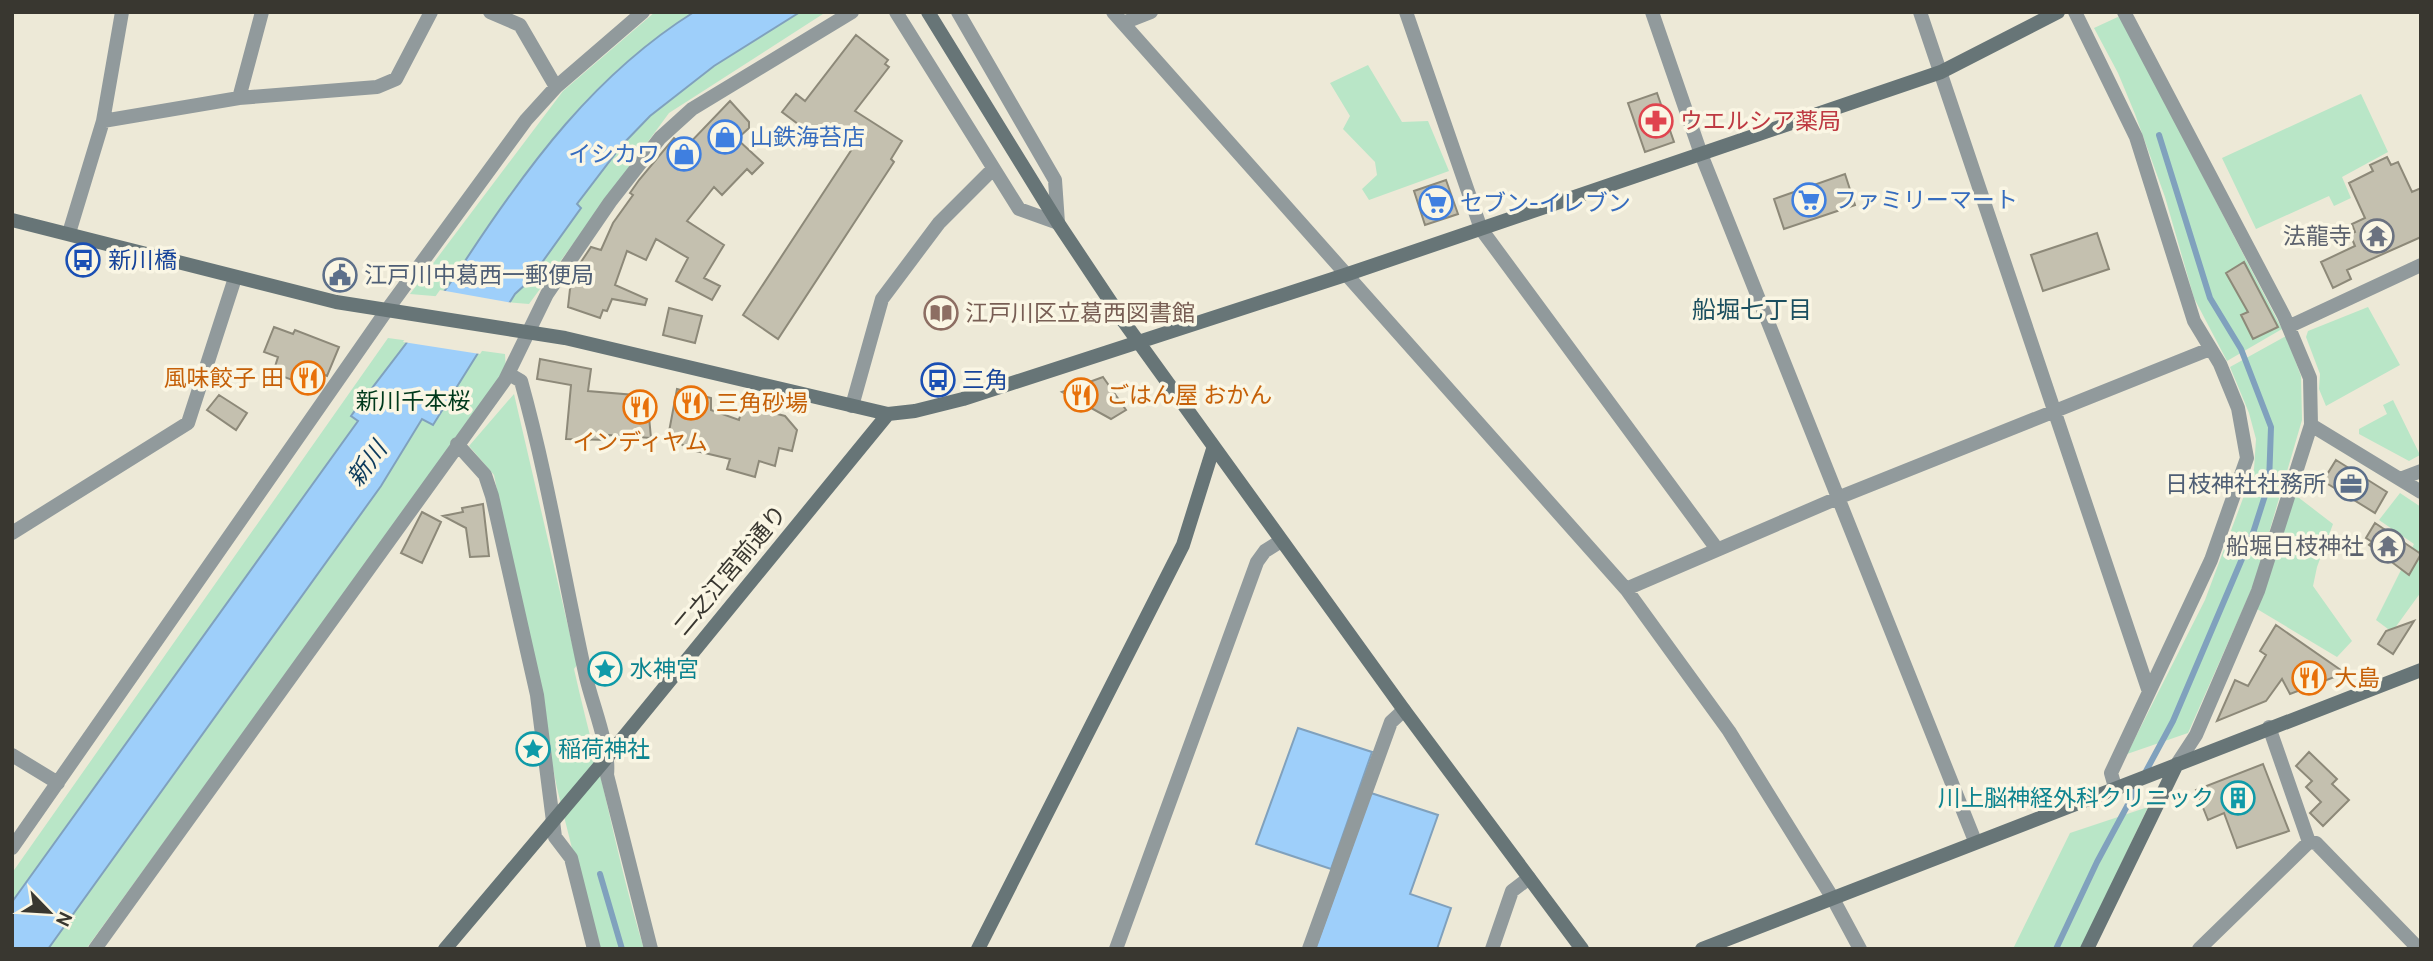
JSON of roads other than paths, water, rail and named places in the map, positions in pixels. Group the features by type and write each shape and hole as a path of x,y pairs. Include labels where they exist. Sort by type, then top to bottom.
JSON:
{"street":[{"path":"69,233 103,121 122,12"},
{"path":"239,97 262,12"},
{"path":"103,121 239,97 377,87 396,79 431,12"},
{"path":"491,12 520,25 556,87"},
{"path":"12,848 387,310 526,120 556,87 643,12"},
{"path":"95,949 509,374 521,331 610,202 660,138 702,103 852,12"},
{"path":"896,12 1019,209 1058,223"},
{"path":"928,12 1058,223 1138,342 1213,449 1582,949"},
{"path":"958,12 1055,180 1058,223"},
{"path":"1118,18 1151,12"},
{"path":"1406,12 1481,229 1717,549"},
{"path":"1652,12 1701,154 1975,841"},
{"path":"1920,12 2148,689"},
{"path":"12,220 336,302 521,331 652,357 888,414 915,411 962,399 1345,275 1941,72 2058,12"},
{"path":"2075,12 2136,137 2194,321 2238,408 2247,458 2211,560 2148,689 2111,773 2115,787"},
{"path":"2087,949 2177,764 2196,735 2258,591 2311,425 2310,378 2290,326 2124,12"},
{"path":"1118,18 1626,589 1729,731 1832,897 1860,949"},
{"path":"852,406 882,299 939,223 993,169"},
{"path":"2290,326 2421,265"},
{"path":"12,533 188,424 235,278"},
{"path":"1626,589 1840,497 2210,349"},
{"path":"509,374 521,381 539,446 585,673 601,739 609,755 607,775 651,949"},
{"name":"二之江宮前通り","path":"445,949 609,755 888,414"},
{"path":"2311,425 2421,492"},
{"path":"457,444 485,475 492,496 537,695 548,758 555,837 571,858 594,949"},
{"path":"978,949 1183,545 1213,449"},
{"path":"2400,479 2421,471"},
{"path":"1122,947 1257,562 1265,551 1281,541"},
{"path":"1702,949 2421,670"},
{"path":"1309,949 1391,722 1404,710"},
{"path":"2269,727 2309,842"},
{"path":"12,755 58,783"},
{"path":"2199,949 2309,842"},
{"path":"2309,842 2316,844 2418,949"},
{"path":"1492,949 1512,891 1529,878"}],"water":[{"name":"新川","path":"694,12 800,12 714,66 650,116 622,145 577,204 581,208 528,282 515,294 433,425 422,419 381,486 48,949 12,949 12,902 358,421 351,416 438,301 513,190 566,124 595,93 658,37"},
{"path":"1298,728 1372,752 1331,869 1256,844"},
{"path":"1371,793 1438,815 1410,894 1451,908 1437,949 1315,949"}],"waterway":[{"path":"2056,949 2097,862 2173,721 2253,533 2269,483 2271,427 2241,349 2210,298 2159,135"},
{"path":"600,874 622,949"}],"place":[{"name":"ウエルシア薬局","path":"1656,121"},
{"name":"山鉄海苔店","path":"725,137"},
{"name":"イシカワ","path":"684,154"},
{"name":"ファミリーマート","path":"1809,200"},
{"name":"セブン-イレブン","path":"1436,203"},
{"name":"法龍寺","path":"2377,236"},
{"name":"新川橋","path":"83,260"},
{"name":"江戸川中葛西一郵便局","path":"340,275"},
{"name":"江戸川区立葛西図書館","path":"941,313"},
{"name":"風味餃子 田","path":"308,378"},
{"name":"三角","path":"938,380"},
{"name":"ごはん屋 おかん","path":"1081,395"},
{"name":"三角砂場","path":"691,403"},
{"name":"インディヤム","path":"640,407"},
{"name":"日枝神社社務所","path":"2351,484"},
{"name":"船堀日枝神社","path":"2388,546"},
{"name":"水神宮","path":"605,669"},
{"name":"大島","path":"2309,678"},
{"name":"稲荷神社","path":"533,749"},
{"name":"川上脳神経外科クリニック","path":"2238,798"}],"district":[{"name":"船堀七丁目","path":"1752,310"}],"park label":[{"name":"新川千本桜","path":"413,401"}]}
